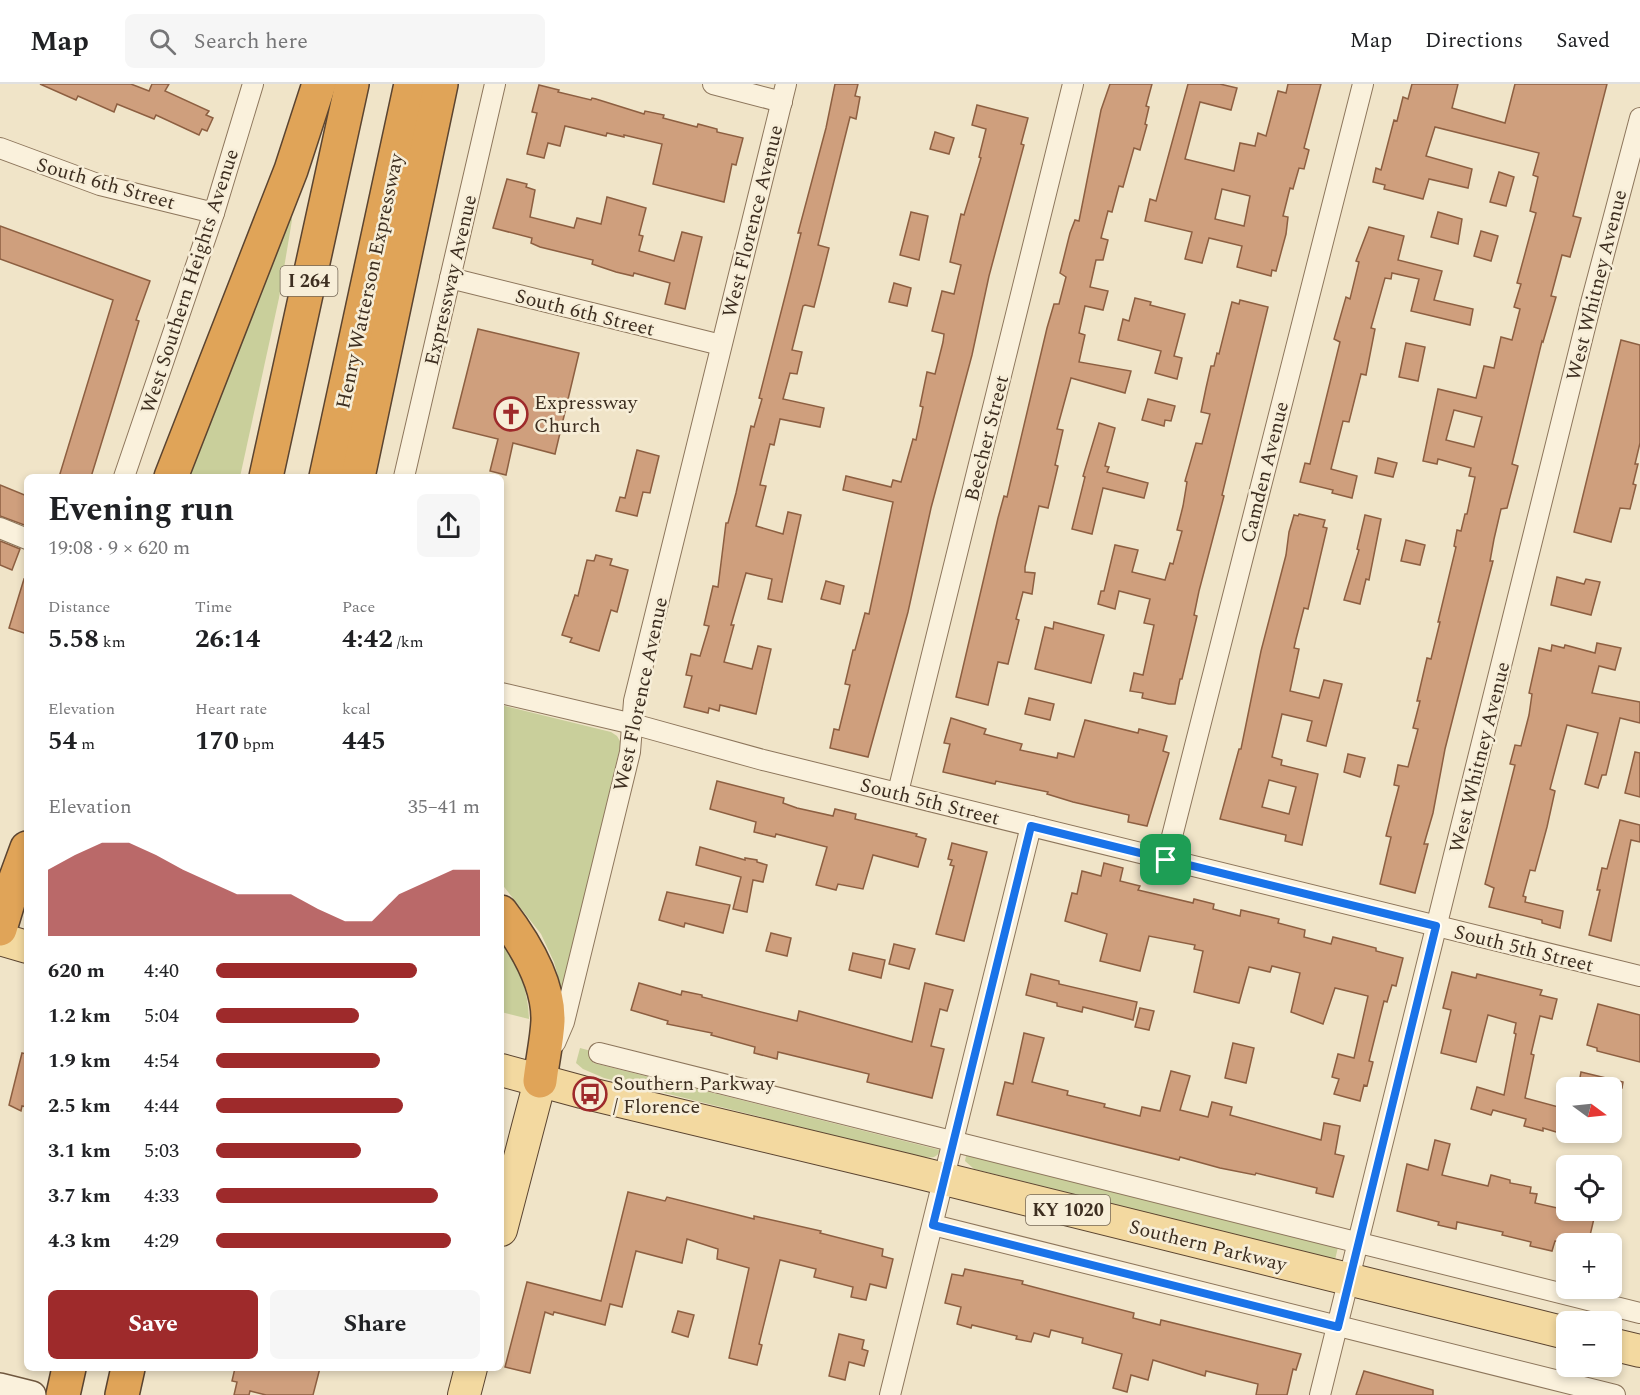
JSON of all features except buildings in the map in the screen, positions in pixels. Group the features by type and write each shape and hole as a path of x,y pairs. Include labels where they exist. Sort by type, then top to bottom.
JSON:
{"highway":[{"path":"172,474 291,170 320,84"},
{"name":"I 264","path":"267,474 352,84"},
{"name":"Henry Watterson Expressway","path":"327,474 411,84"},
{"path":"359,474 441,84"},
{"path":"0,929 24,857"},
{"path":"504,916 526,948 538,973 544,996 548,1020 540,1081"},
{"path":"63,1395 68,1371"},
{"path":"122,1395 127,1371"}],"main road":[{"path":"0,939 24,946"},
{"name":"Southern Parkway","path":"504,1071 1556,1331"},
{"name":"West Florence Avenue","path":"504,1219 540,1081"},
{"path":"1622,1347 1640,1351"},
{"path":"464,1395 470,1371"},
{"path":"0,1387 32,1395"}],"street":[{"name":"West Southern Heights Avenue","path":"125,474 214,213 253,84"},
{"name":"Expressway Avenue","path":"406,474 495,84"},
{"path":"713,84 784,93"},
{"name":"Beecher Street","path":"898,792 1073,84"},
{"name":"Camden Avenue","path":"1166,860 1363,84"},
{"name":"West Florence Avenue","path":"540,1081 564,1022 630,752 634,701 784,93"},
{"name":"West Whitney Avenue","path":"1320,1395 1591,303 1640,118"},
{"name":"South 6th Street","path":"0,148 100,185 214,213"},
{"name":"South 6th Street","path":"450,278 721,345"},
{"path":"0,528 24,538"},
{"name":"South 5th Street","path":"504,694 633,724 763,760 1640,976"},
{"path":"890,1395 1031,826"},
{"path":"599,1053 1640,1313"},
{"path":"933,1225 1616,1395"}],"green space":[{"path":"291,216 279,298 241,474 187,474 283,228"},
{"path":"504,706 611,732 621,743 562,991 554,962 541,934 504,887"},
{"path":"504,936 523,984 529,1019 504,1013"},
{"path":"580,1048 595,1052 593,1063 940,1150 935,1157 921,1157 604,1078 583,1069 576,1063"},
{"path":"966,1156 1338,1247 1335,1260 974,1169 965,1161"}],"place":[{"name":"Expressway Church","path":"511,414"},
{"name":"Southern Parkway / Florence","path":"590,1094"}],"route":[{"path":"1031,826 1166,860 1436,926 1338,1327 933,1225 1031,826"}]}
